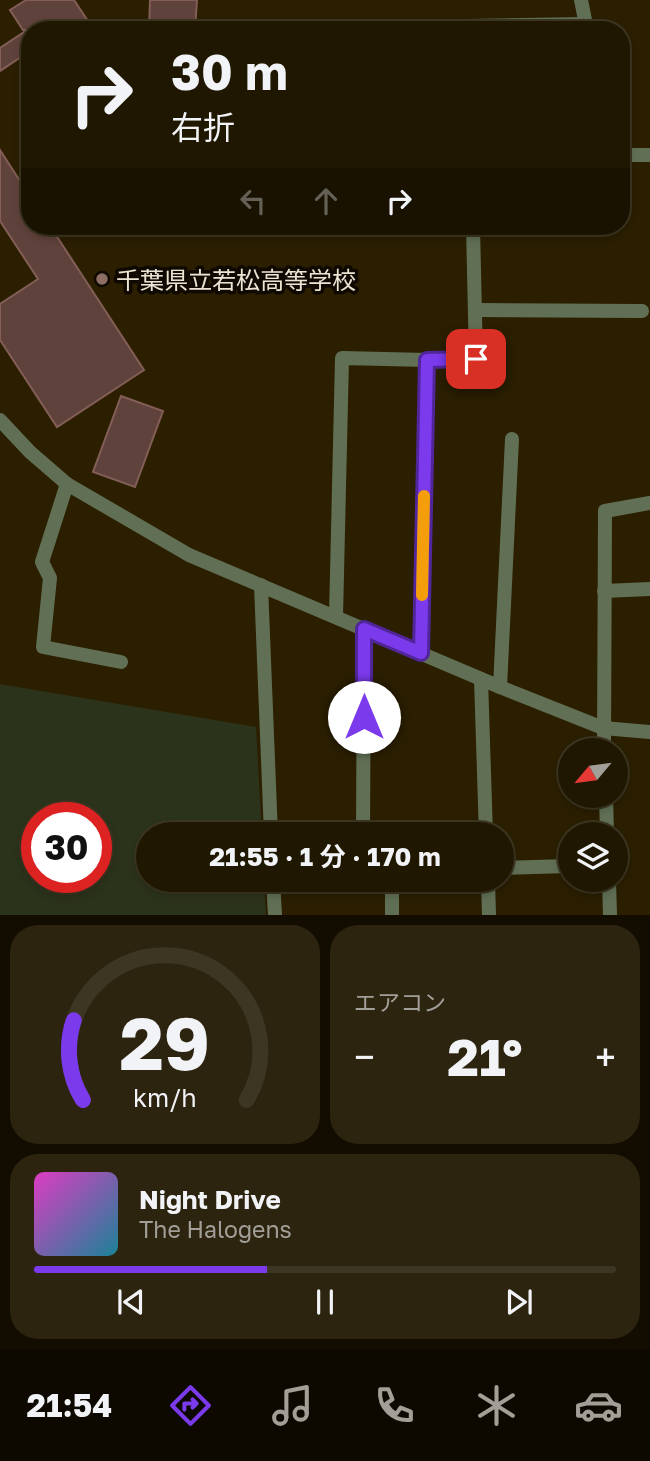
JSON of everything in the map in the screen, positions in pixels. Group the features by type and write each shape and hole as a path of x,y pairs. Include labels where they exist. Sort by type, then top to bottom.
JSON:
{"street":[{"path":"581,0 586,21"},
{"path":"630,155 650,155"},
{"path":"337,617 342,358 476,359 473,235"},
{"path":"475,310 642,311"},
{"path":"421,653 427,360"},
{"path":"0,420 30,452 67,484 189,555 603,728 650,732"},
{"path":"500,687 512,439"},
{"path":"67,484 41,562 50,578 43,647 121,662"},
{"path":"603,738 605,511 650,502"},
{"path":"261,585 270,822"},
{"path":"604,591 650,589"},
{"path":"363,822 364,629"},
{"path":"481,679 486,822"},
{"path":"514,868 558,866"},
{"path":"274,892 275,915"},
{"path":"392,892 392,915"},
{"path":"488,892 489,915"},
{"path":"609,892 610,915"}],"green space":[{"path":"0,684 256,727 261,822 136,822 136,892 265,892 266,915 0,915"}],"building":[{"path":"26,0 74,0 88,21 21,21 21,27 10,10"},
{"path":"150,0 197,0 196,21 149,21"},
{"path":"21,34 21,57 0,71 0,48"},
{"path":"0,150 21,180 21,235 56,235 144,370 57,427 0,340 0,304 38,279 0,221"},
{"path":"121,396 163,411 135,487 93,472"}],"slow traffic":[{"path":"422,595 424,496"}],"place":[{"name":"千葉県立若松高等学校","path":"102,279"}],"route":[{"path":"364,717 364,629 421,653 427,360 476,359"}]}
